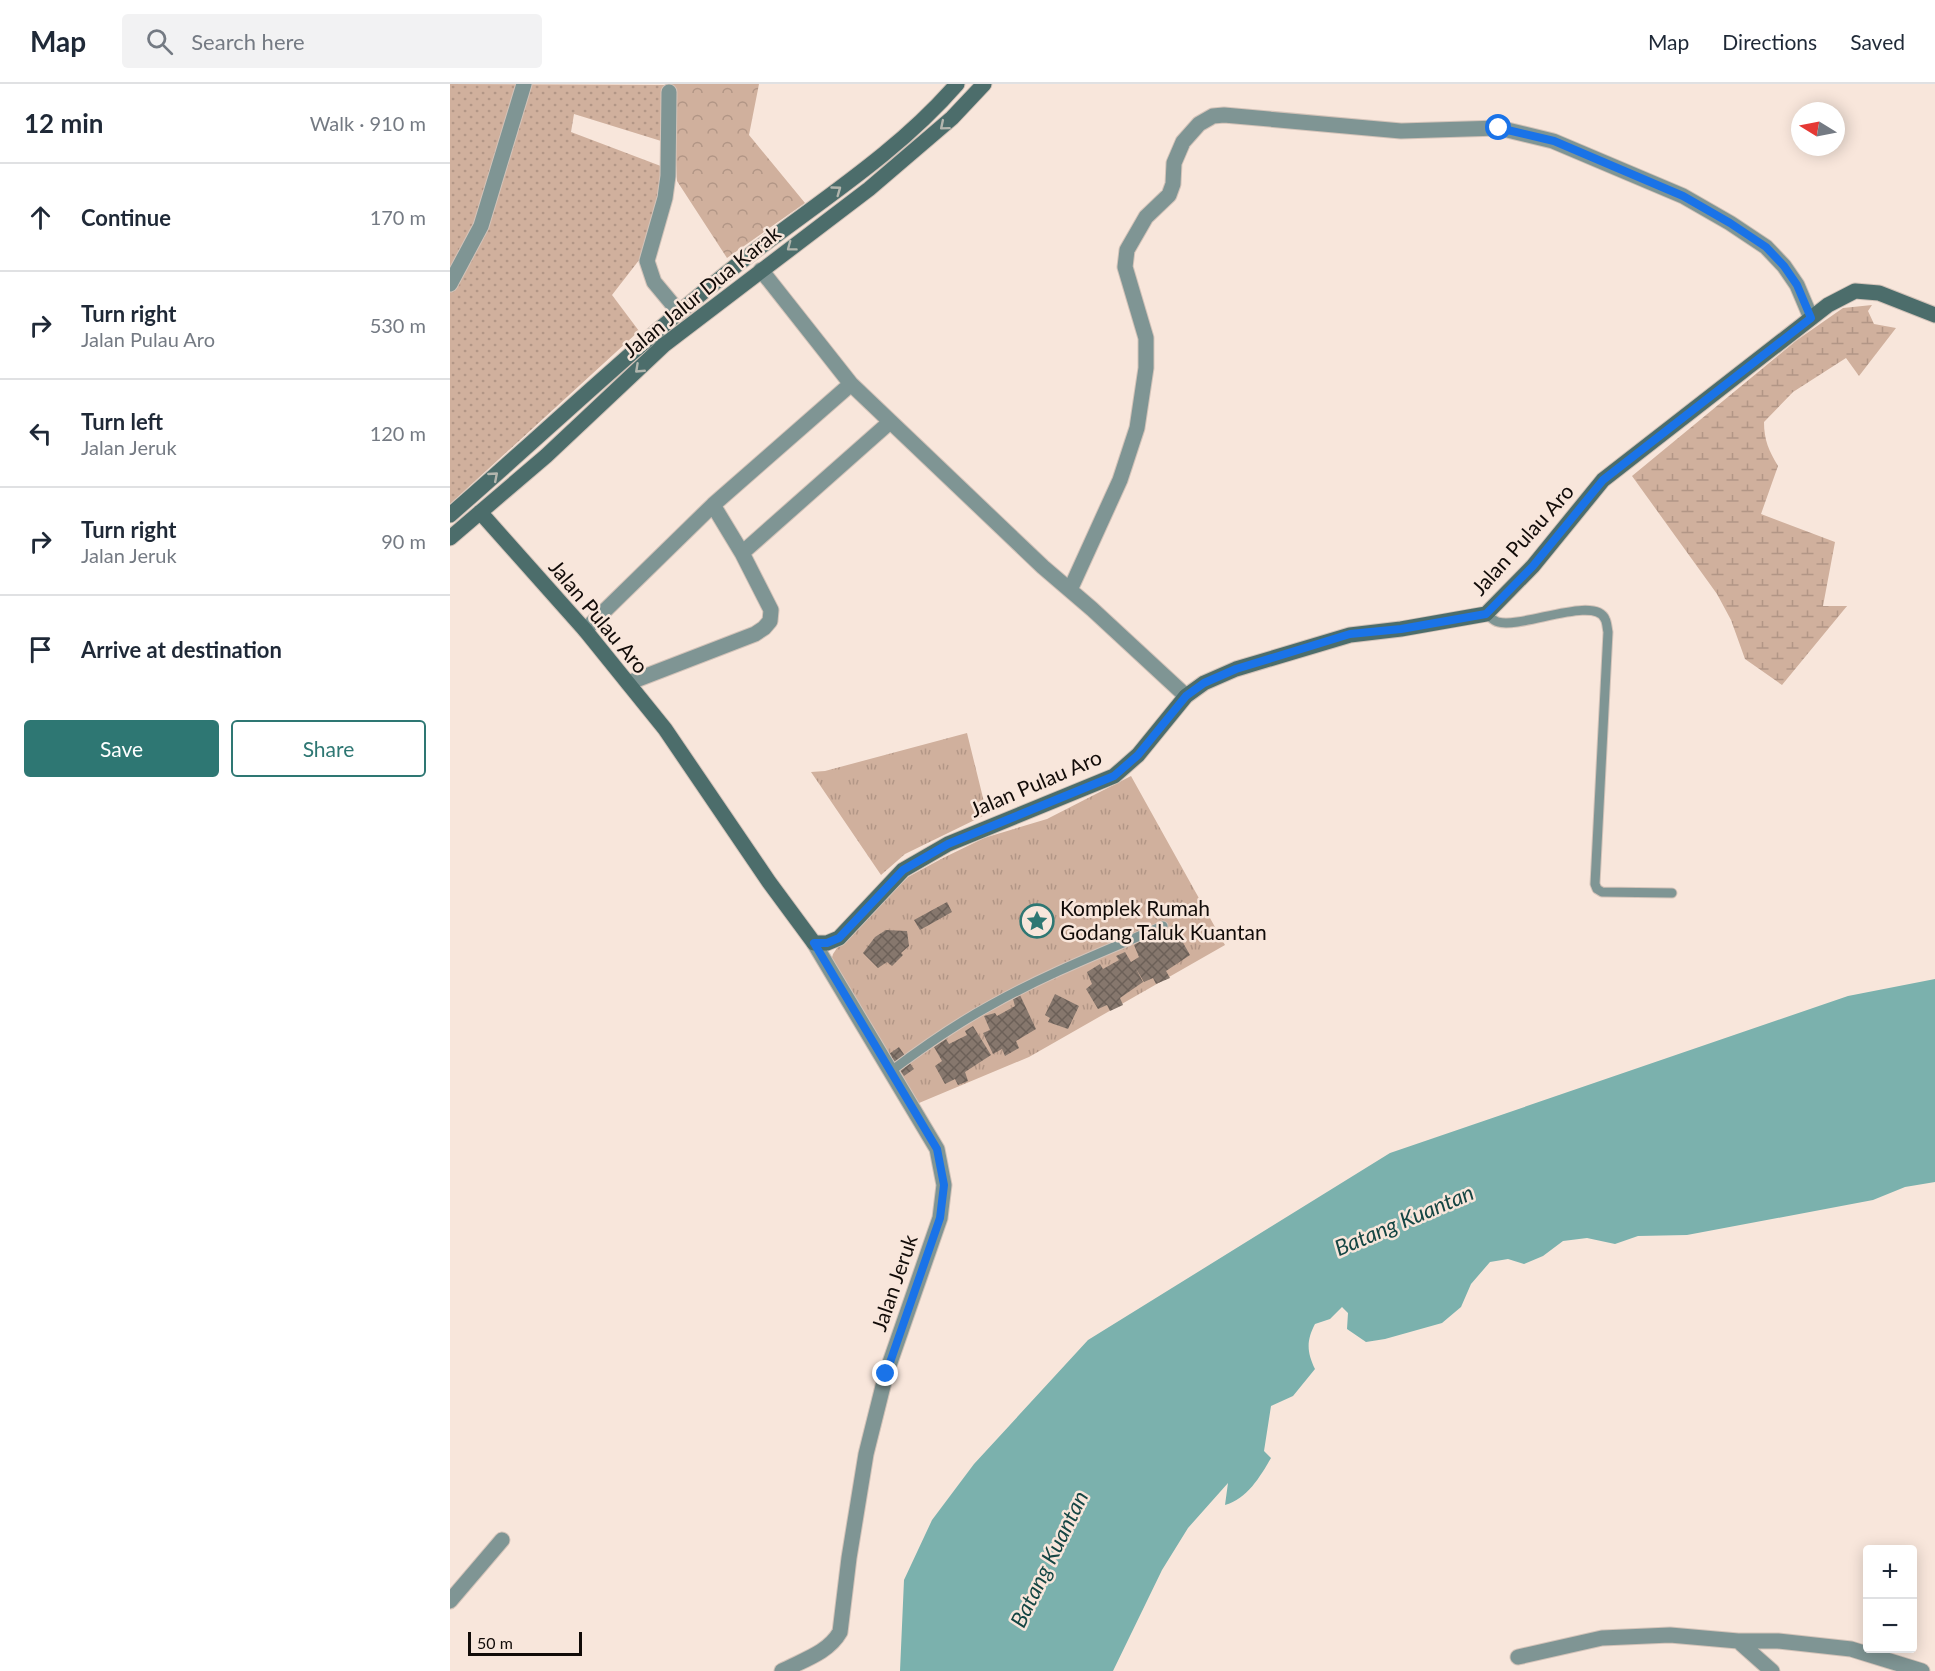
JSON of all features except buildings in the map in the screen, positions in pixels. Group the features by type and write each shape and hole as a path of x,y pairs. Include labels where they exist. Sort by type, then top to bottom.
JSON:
{"street":[{"path":"450,284 481,226 524,84"},
{"name":"Jalan Jalur Dua Karak","path":"450,515 679,312 761,245 869,166 936,108 957,84"},
{"name":"Jalan Jalur Dua Karak","path":"450,538 546,456 664,345 869,189 952,118 984,84"},
{"path":"669,92 668,176 665,198 647,261 654,282 679,312"},
{"path":"1070,590 1120,480 1137,428 1146,368 1146,338 1125,267 1127,250 1146,217 1169,195 1173,184 1174,163 1183,142 1199,124 1213,116 1224,115 1401,131 1499,128 1554,141 1683,196 1766,247 1784,266 1797,285 1811,318"},
{"path":"760,270 851,384 1043,567 1186,696"},
{"name":"Jalan Pulau Aro","path":"480,512 585,630 665,729 769,882 814,943 827,943 839,938 903,870 948,844 1114,776 1138,755 1186,696 1204,683 1236,669 1350,634 1401,629 1486,614 1533,566 1603,480 1828,305 1855,291 1879,293 1935,315"},
{"path":"585,630 713,505 851,384"},
{"path":"742,553 890,422"},
{"path":"628,683 755,634 770,621 771,610 742,553 713,505"},
{"name":"Jalan Jeruk","path":"782,1671 824,1650 835,1641 840,1632 866,1454 886,1374 940,1218 944,1185 937,1149 814,943"},
{"path":"450,1601 502,1540"},
{"path":"1518,1657 1602,1638 1671,1635 1738,1641 1778,1641 1851,1649 1922,1671"},
{"path":"1738,1641 1772,1671"}],"lane":[{"path":"1486,614 1498,622 1517,623 1586,609 1598,611 1606,619 1608,632 1595,884 1602,892 1672,893"},
{"path":"891,1071 931,1041 991,1004 1163,926"}],"green space":[{"path":"450,84 672,85 674,145 574,114 571,132 666,168 643,255 612,295 639,331 450,504"},
{"path":"666,84 759,84 749,135 805,203 727,258 677,181 672,85"},
{"path":"1872,305 1868,311 1874,324 1896,328 1859,376 1846,358 1793,392 1764,422 1768,445 1778,466 1761,514 1835,542 1823,606 1847,606 1782,685 1745,659 1731,620 1717,594 1632,476 1797,340 1843,308"},
{"path":"967,733 987,814 905,854 881,875 811,772 825,771"},
{"name":"Komplek Rumah Godang Taluk Kuantan","path":"1131,776 1225,945 1029,1057 919,1103 831,961 833,954 839,945 908,877 984,838 1047,819"}],"water":[{"name":"Batang Kuantan","path":"1935,979 1935,1182 1905,1187 1873,1200 1687,1235 1638,1236 1615,1244 1587,1238 1563,1241 1543,1256 1524,1264 1508,1259 1490,1262 1471,1284 1461,1307 1442,1323 1385,1339 1366,1342 1347,1329 1348,1313 1342,1307 1330,1319 1315,1324 1312,1330 1309,1346 1310,1357 1315,1369 1293,1396 1271,1406 1264,1451 1271,1458 1262,1473 1246,1493 1225,1505 1228,1483 1188,1528 1162,1570 1113,1671 900,1671 904,1580 932,1520 974,1464 1088,1340 1390,1153 1848,996"}],"place":[{"name":"Komplek Rumah Godang Taluk Kuantan","path":"1037,921"}],"route":[{"path":"886,1374 940,1218 944,1185 937,1149 814,943 827,943 839,938 903,870 948,844 1114,776 1138,755 1186,696 1204,683 1236,669 1275,659 1305,647 1350,634 1401,629 1486,614 1533,566 1603,480 1811,318 1797,285 1784,266 1766,247 1730,223 1683,196 1554,141 1499,128"}]}
